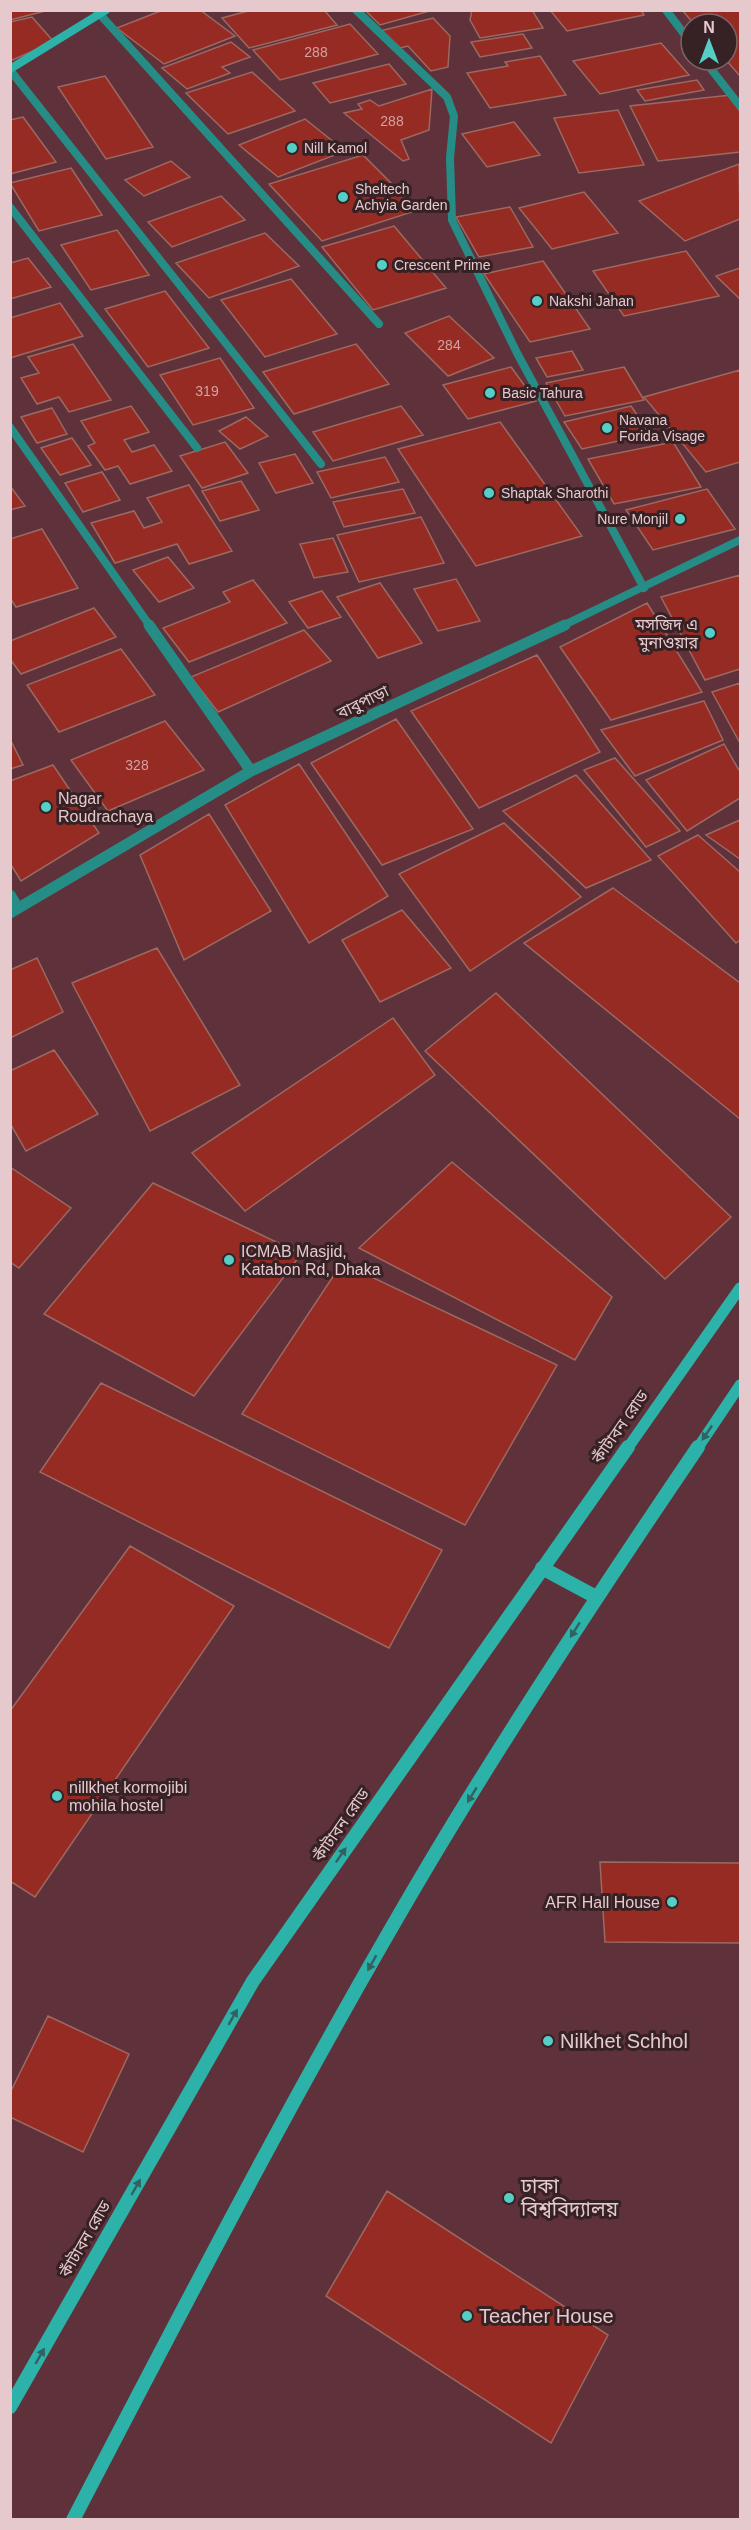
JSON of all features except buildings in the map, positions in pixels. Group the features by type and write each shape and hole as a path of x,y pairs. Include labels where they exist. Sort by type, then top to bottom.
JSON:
{"main road":[{"path":"10,69 101,12"},
{"name":"কাঁটাবন রোড","path":"10,2407 254,1982 542,1568 741,1288"},
{"path":"73,2520 229,2220 392,1928 596,1597 741,1385"},
{"path":"542,1568 596,1597"}],"street":[{"path":"356,10 447,97 454,116 450,158 452,220 518,353 644,588"},
{"path":"666,10 679,27"},
{"path":"101,12 379,324"},
{"path":"10,69 321,464"},
{"path":"714,72 741,106"},
{"path":"10,207 197,448"},
{"path":"10,427 251,771"},
{"name":"বাবুপাড়া","path":"14,910 251,771 644,588 741,540"},
{"path":"10,895 14,910"}],"place":[{"name":"Nill Kamol","path":"292,148"},
{"name":"Sheltech Achyia Garden","path":"343,197"},
{"name":"Crescent Prime","path":"382,265"},
{"name":"Nakshi Jahan","path":"537,301"},
{"name":"Basic Tahura","path":"490,393"},
{"name":"Navana Forida Visage","path":"607,428"},
{"name":"Shaptak Sharothi","path":"489,493"},
{"name":"Nure Monjil","path":"680,519"},
{"name":"মসজিদ এ মুনাওয়ার","path":"710,633"},
{"name":"Nagar Roudrachaya","path":"46,807"},
{"name":"ICMAB Masjid, Katabon Rd, Dhaka","path":"229,1260"},
{"name":"nillkhet kormojibi mohila hostel","path":"57,1796"},
{"name":"AFR Hall House","path":"672,1902"},
{"name":"Nilkhet Schhol","path":"548,2041"},
{"name":"ঢাকা বিশ্ববিদ্যালয়","path":"509,2198"},
{"name":"Teacher House","path":"467,2316"}]}
